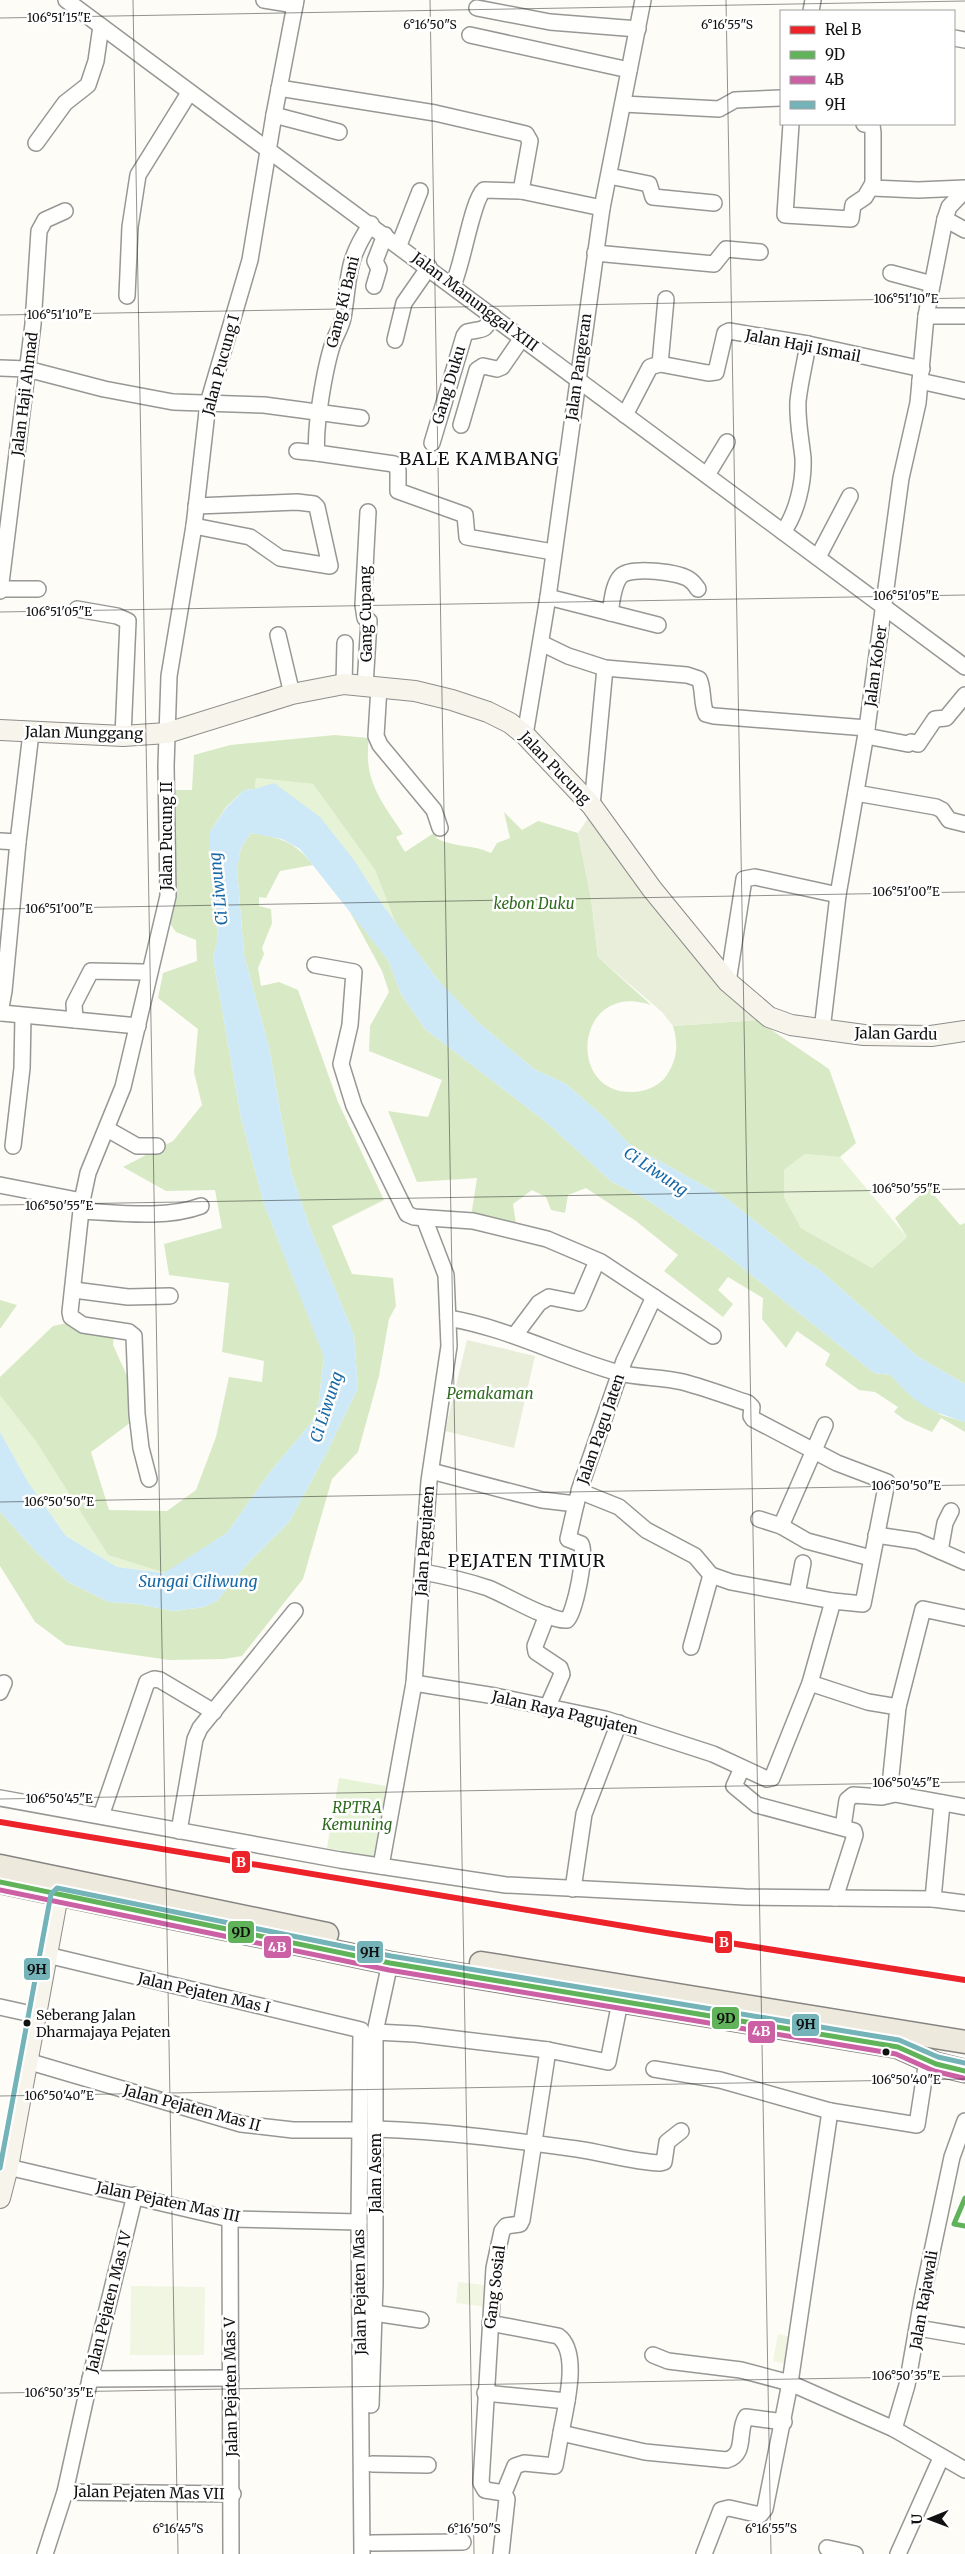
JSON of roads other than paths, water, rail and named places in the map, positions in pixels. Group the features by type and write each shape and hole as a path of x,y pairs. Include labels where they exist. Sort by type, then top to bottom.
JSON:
{"main road":[{"path":"0,1866 392,1948 965,2042"},
{"path":"0,1882 58,1899 390,1963 965,2057"},
{"path":"898,2047 927,2060 965,2071"}],"street":[{"name":"Jalan Manunggal XIII","path":"66,0 189,93 371,224 782,532 965,666"},
{"path":"264,0 296,2"},
{"name":"Jalan Pangeran","path":"525,735 548,596 602,208 643,0"},
{"name":"Jalan Pucung I","path":"167,733 169,676 194,526 208,403 245,282 296,2"},
{"path":"477,8 550,22 638,29"},
{"path":"36,143 65,103 88,85 96,60 101,26"},
{"path":"470,36 629,70"},
{"path":"279,88 435,113 526,134 530,141 521,191"},
{"path":"127,296 130,227 138,175 189,93"},
{"path":"623,104 719,109 735,100 780,98"},
{"path":"274,115 339,132"},
{"path":"791,125 785,215 851,219 853,205 865,197 872,185 873,133 872,126 868,125"},
{"path":"609,176 649,184 653,197 714,202"},
{"path":"872,185 873,188 879,189 964,191"},
{"path":"453,285 462,266 475,202 484,190 521,191 602,208"},
{"path":"399,245 420,191"},
{"name":"Jalan Kober","path":"824,1031 838,895 867,732 901,478 911,441 921,375 926,316 945,219 949,207 964,191"},
{"name":"Jalan Haji Ahmad","path":"0,590 33,324 39,232 46,220 65,211"},
{"path":"945,219 965,230"},
{"name":"Gang Ki Bani","path":"317,453 319,413 333,343 342,319 350,265 361,240 371,224"},
{"name":"Gang Ki Bani","path":"374,286 379,269 375,262 385,235"},
{"path":"595,253 714,264 726,249 760,252"},
{"path":"395,340 404,303 428,267"},
{"path":"891,273 932,284"},
{"path":"626,415 647,369 660,364 666,299"},
{"name":"Gang Duku","path":"432,443 464,336 467,332 485,329 493,316"},
{"path":"926,316 965,316"},
{"name":"Jalan Haji Ismail","path":"660,364 716,372 725,333 729,331 808,344 921,375 965,391"},
{"path":"461,425 477,370 483,366 497,369 502,366 522,338"},
{"path":"782,532 790,519 799,489 803,459 798,434 798,400 808,344"},
{"path":"0,368 26,369 147,398 264,405 361,418"},
{"path":"707,475 726,442"},
{"path":"297,451 394,464 398,470 398,491 465,515 467,537 553,552"},
{"path":"818,557 850,496"},
{"path":"194,526 250,537 280,558 330,566 317,507 314,504 297,502 196,506"},
{"name":"Gang Cupang","path":"368,512 363,605 365,618 369,621 376,736 380,745 434,810 440,828"},
{"path":"610,613 615,588 619,577 624,573 648,571 675,574 690,579 698,588"},
{"path":"0,590 38,589"},
{"path":"548,596 658,625"},
{"path":"77,609 117,616 128,621 123,736"},
{"path":"278,634 292,694"},
{"path":"344,684 345,643"},
{"path":"541,643 568,656 605,668 687,675 699,679 702,684 702,706 706,714 867,732 908,744 911,742 918,744 935,720 946,718 965,695"},
{"path":"592,806 605,668"},
{"name":"Jalan Pucung","path":"167,733 292,694 344,684 416,691 488,712 510,723 525,735 592,806 652,889 728,982 769,1018 791,1025 824,1031"},
{"name":"Jalan Munggang","path":"0,730 123,736 167,733"},
{"path":"31,733 18,842 6,903 1,1013 138,1026"},
{"name":"Jalan Pucung II","path":"149,1479 141,1448 137,1414 134,1336 129,1332 87,1325 71,1317 82,1206 88,1173 123,1088 168,896 167,733"},
{"path":"856,794 936,807 942,810 949,820 965,824"},
{"path":"0,841 18,842"},
{"path":"728,982 744,879 755,877 838,895"},
{"path":"315,965 354,972 350,1025 341,1064 347,1090 407,1214 424,1218 473,1221 546,1239 597,1261 713,1336"},
{"path":"75,1020 74,1004 91,971 143,972"},
{"path":"13,1146 22,1068 23,1016"},
{"name":"Jalan Gardu","path":"824,1031 864,1035 917,1036 965,1031"},
{"path":"107,1129 138,1146 157,1146"},
{"path":"0,1185 82,1206 127,1214 175,1212 201,1206"},
{"name":"Jalan Pagujaten","path":"381,1866 414,1683 431,1471 449,1346 444,1267 424,1218"},
{"path":"515,1335 539,1303 549,1297 580,1303 597,1261"},
{"path":"74,1290 128,1298 170,1296"},
{"name":"Jalan Pagu Jaten","path":"654,1297 639,1325 578,1498 619,1508 646,1530 694,1556 711,1575"},
{"path":"448,1318 475,1322 515,1335 575,1359 621,1373 682,1382 748,1403 752,1407 751,1416 753,1420 837,1463 887,1482 863,1604 833,1601 732,1582 711,1575 691,1648"},
{"path":"781,1526 825,1425"},
{"path":"423,1572 450,1576 488,1588 547,1615 567,1620 574,1605 584,1548 581,1544 569,1540 568,1535 578,1498 542,1500 431,1471"},
{"path":"940,1551 945,1523 951,1511"},
{"path":"759,1519 781,1526 807,1541 871,1558"},
{"path":"876,1535 917,1541 965,1562"},
{"path":"797,1594 803,1564"},
{"path":"833,1601 810,1683 868,1702 898,1707"},
{"path":"889,1795 898,1707 923,1609 965,1618"},
{"path":"179,1831 195,1740 200,1728 295,1611"},
{"path":"547,1615 535,1646 536,1652 560,1668 562,1674 547,1708"},
{"path":"101,1816 147,1682 154,1679 160,1680 214,1712"},
{"name":"Jalan Raya Pagujaten","path":"414,1683 495,1696 619,1723 713,1754 767,1779 772,1778 810,1683"},
{"path":"573,1889 584,1814 619,1723"},
{"path":"742,1768 734,1786 753,1803 852,1829 855,1836 835,1898"},
{"path":"843,1827 849,1796 889,1795 965,1807"},
{"path":"0,1798 381,1866 506,1884 745,1897 933,1899 965,1903"},
{"path":"933,1899 942,1802"},
{"path":"0,2198 8,2167 58,1899"},
{"name":"Jalan Pejaten Mas I","path":"48,1952 370,2031 415,2034 548,2050"},
{"path":"370,2031 379,2014 390,1963"},
{"path":"548,2050 609,2057 620,2002"},
{"path":"0,2007 36,2015"},
{"name":"Jalan Asem","path":"369,2550 372,2464 371,2413 376,2129 370,2031"},
{"name":"Jalan Pejaten Mas","path":"369,2550 359,2222 360,2130 370,2031"},
{"name":"Gang Sosial","path":"504,2493 485,2490 481,2483 494,2268 502,2231 506,2226 520,2224 522,2220 548,2050"},
{"path":"654,2069 720,2080 830,2111 918,2117 927,2060"},
{"name":"Jalan Pejaten Mas II","path":"27,2061 241,2124 293,2130 360,2130"},
{"path":"704,2554 721,2510 730,2508 756,2515 763,2513 784,2422 830,2111"},
{"name":"Jalan Rajawali","path":"894,2429 907,2385 952,2157 964,2124"},
{"path":"376,2129 422,2131 534,2143 581,2150 618,2159 660,2163 664,2162 667,2142 681,2132"},
{"name":"Jalan Pejaten Mas III","path":"8,2167 230,2219 359,2222"},
{"name":"Jalan Pejaten Mas IV","path":"45,2554 66,2492 90,2379 135,2196"},
{"name":"Jalan Pejaten Mas V","path":"230,2219 231,2554"},
{"path":"374,2313 421,2320"},
{"path":"490,2323 558,2336 564,2340 568,2351 570,2382 555,2466 524,2463 515,2466 504,2493 508,2499 501,2554"},
{"path":"918,2328 965,2336"},
{"path":"653,2355 668,2361 741,2370 790,2383 894,2429 941,2458 965,2470"},
{"path":"90,2379 231,2378"},
{"path":"485,2394 567,2401"},
{"path":"561,2433 645,2452 727,2460 734,2458 739,2450 746,2417 784,2422"},
{"path":"898,2554 941,2458"},
{"path":"372,2464 428,2464"},
{"name":"Jalan Pejaten Mas VII","path":"66,2492 232,2494"},
{"path":"369,2550 463,2542"},
{"path":"827,2548 855,2554"}],"water":[{"name":"Sungai Ciliwung","path":"274,783 320,817 354,860 382,904 437,979 479,1023 534,1069 566,1084 603,1116 629,1144 726,1198 804,1260 820,1270 917,1356 965,1384 965,1422 932,1410 915,1400 891,1375 874,1373 724,1253 646,1199 612,1182 546,1122 425,1029 401,994 388,960 300,849 282,839 251,833 241,848 237,868 244,955 269,1047 291,1172 310,1228 354,1335 358,1388 325,1456 289,1522 246,1565 217,1601 204,1607 173,1611 138,1604 109,1602 68,1582 38,1554 0,1512 0,1432 28,1482 66,1536 117,1567 164,1573 227,1533 270,1472 317,1416 324,1357 264,1204 241,1118 213,958 218,939 210,859 210,832 226,808 244,790 255,789"}],"rail line":[{"name":"B","path":"0,1822 666,1933 965,1980"}],"place":[{"name":"Seberang Jalan Dharmajaya Pejaten","path":"27,2023"}],"district":[{"name":"BALE KAMBANG","path":"479,459"},
{"name":"PEJATEN TIMUR","path":"527,1561"}],"water label":[{"name":"Ci Liwung","path":"218,889"},
{"name":"Ci Liwung","path":"656,1171"},
{"name":"Ci Liwung","path":"326,1407"}],"park label":[{"name":"kebon Duku","path":"534,904"},
{"name":"Pemakaman","path":"490,1394"},
{"name":"RPTRA Kemuning","path":"357,1816"}]}
